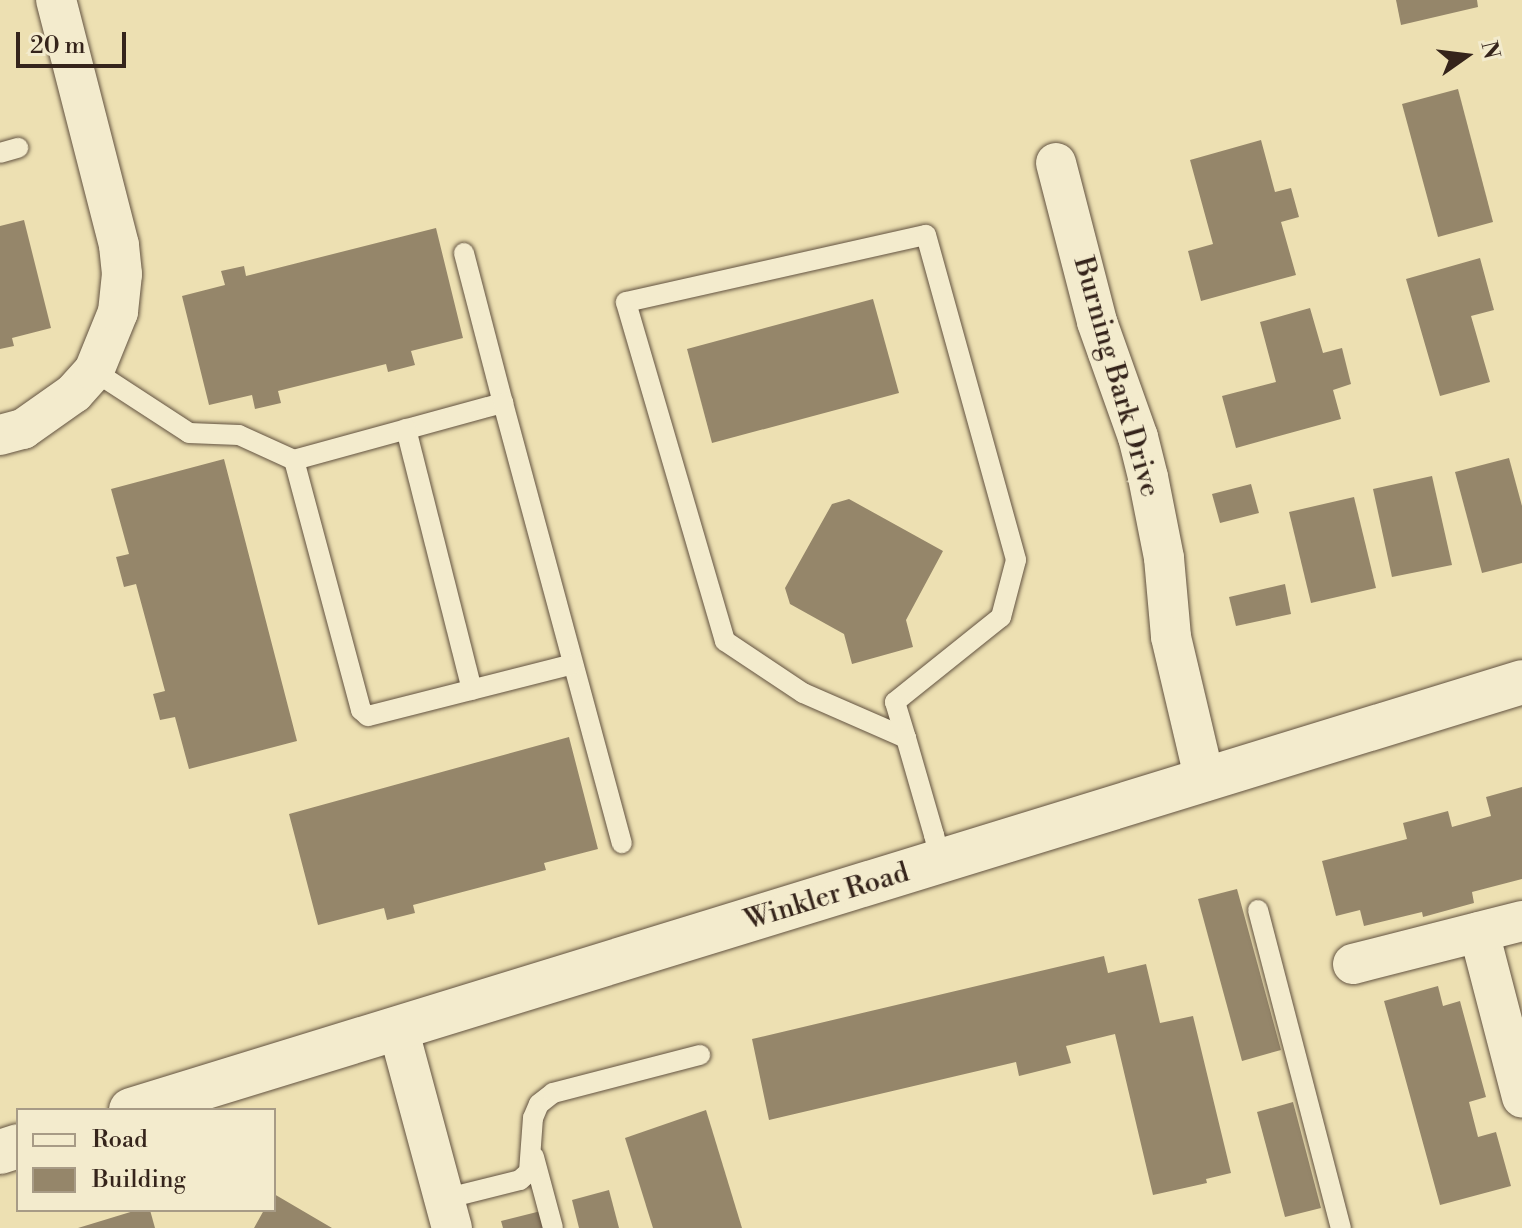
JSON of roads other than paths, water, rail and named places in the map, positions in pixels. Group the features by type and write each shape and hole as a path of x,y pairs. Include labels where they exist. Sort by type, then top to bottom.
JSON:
{"street":[{"path":"0,435 23,429 50,412 94,371 118,312 120,259 56,0"},
{"name":"Burning Bark Drive","path":"1056,163 1097,322 1138,437 1148,477 1164,558 1171,637 1205,781"},
{"name":"Winkler Road","path":"138,1108 1522,682"},
{"path":"1353,964 1522,921"},
{"path":"1479,932 1522,1097"},
{"path":"398,1028 448,1214"}],"lane":[{"path":"906,738 803,693 725,641 626,302 926,235 1016,560 1001,617 895,702 906,738 941,862"},
{"path":"464,253 622,843"},
{"path":"94,371 189,433 239,435 294,460 503,403"},
{"path":"406,429 472,690"},
{"path":"294,460 361,710 368,716 573,664"},
{"path":"1258,910 1341,1228"},
{"path":"448,1214 520,1180 529,1172 533,1153 533,1118 539,1104 553,1093 700,1055"},
{"path":"533,1153 553,1228"}]}
